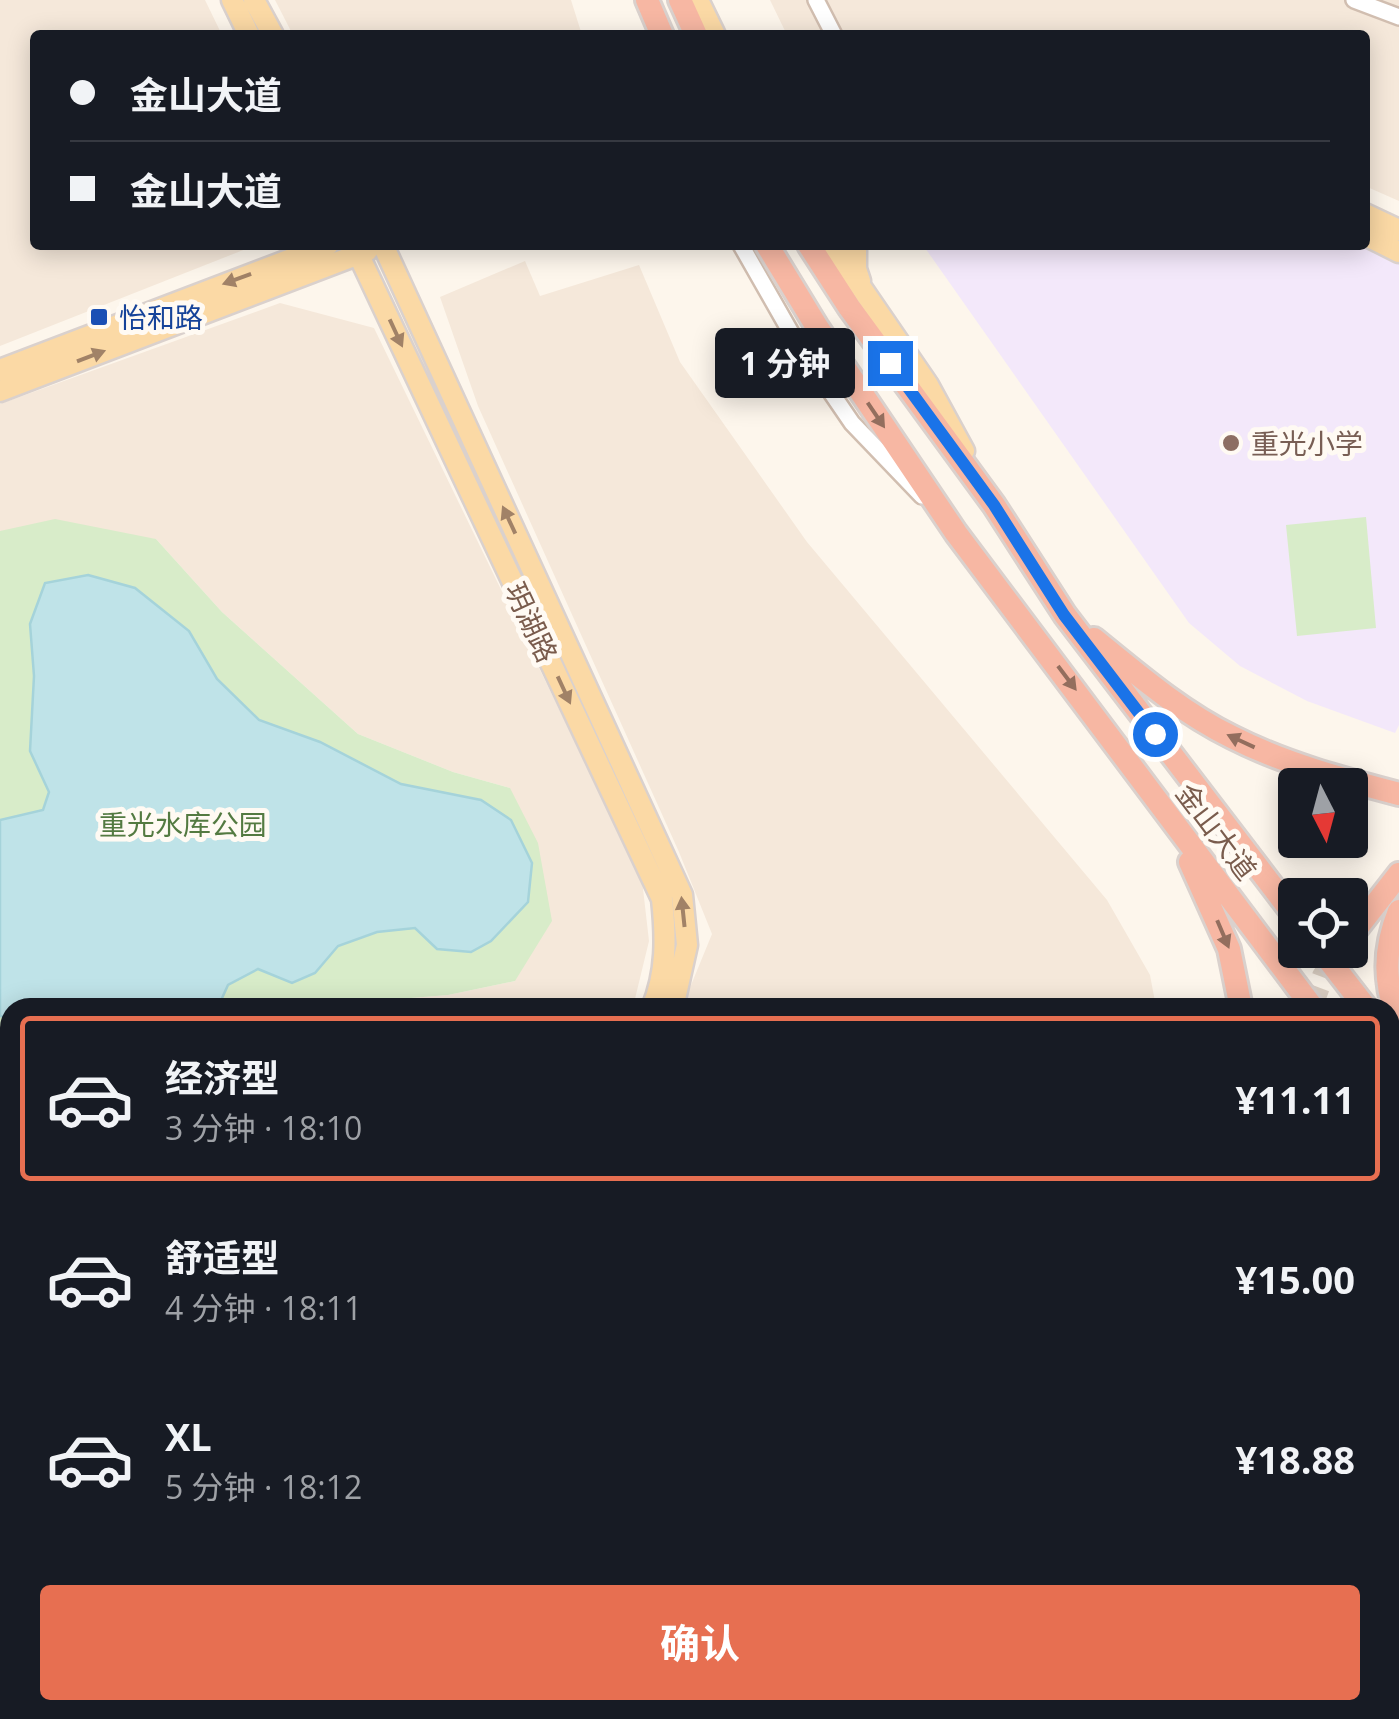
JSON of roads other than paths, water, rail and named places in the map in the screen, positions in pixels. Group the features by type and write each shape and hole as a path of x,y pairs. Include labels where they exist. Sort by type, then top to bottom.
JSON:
{"highway":[{"path":"647,0 660,30"},
{"path":"680,0 694,30"},
{"name":"金山大道","path":"770,250 817,328 956,533 1305,998"},
{"name":"金山大道","path":"812,250 848,307 994,505 1064,615 1278,894"},
{"path":"1064,615 1177,704 1230,736 1322,774 1399,794"},
{"path":"1166,814 1229,949 1240,998"},
{"path":"1368,913 1399,874"},
{"path":"1393,998 1386,969 1388,940 1399,912"},
{"path":"1336,968 1358,998"}],"main road":[{"path":"232,0 247,30"},
{"path":"254,0 270,30"},
{"path":"698,0 712,30"},
{"path":"1370,216 1399,230"},
{"path":"1370,238 1399,252"},
{"path":"0,370 315,250"},
{"path":"0,391 353,250"},
{"name":"玥湖路","path":"356,250 662,899 666,944 656,998"},
{"name":"玥湖路","path":"385,250 682,895 687,945 677,998"},
{"path":"835,250 928,385 994,505"},
{"path":"856,250 856,269 866,297"}],"street":[{"path":"816,0 831,30"},
{"path":"1354,0 1399,17"},
{"path":"744,250 794,338 852,422 956,533"}],"water":[{"name":"重光水库公园","path":"88,575 135,588 189,631 217,679 259,720 320,742 401,784 481,800 511,820 532,863 528,902 491,941 471,952 437,949 415,928 377,932 338,946 315,973 292,983 258,969 228,985 222,998 0,998 0,820 43,810 49,792 30,751 34,676 30,624 45,583"}],"tunnel":[{"path":"1315,998 1329,968"}],"place":[{"name":"怡和路","path":"99,317"},
{"name":"重光小学","path":"1231,443"}]}
